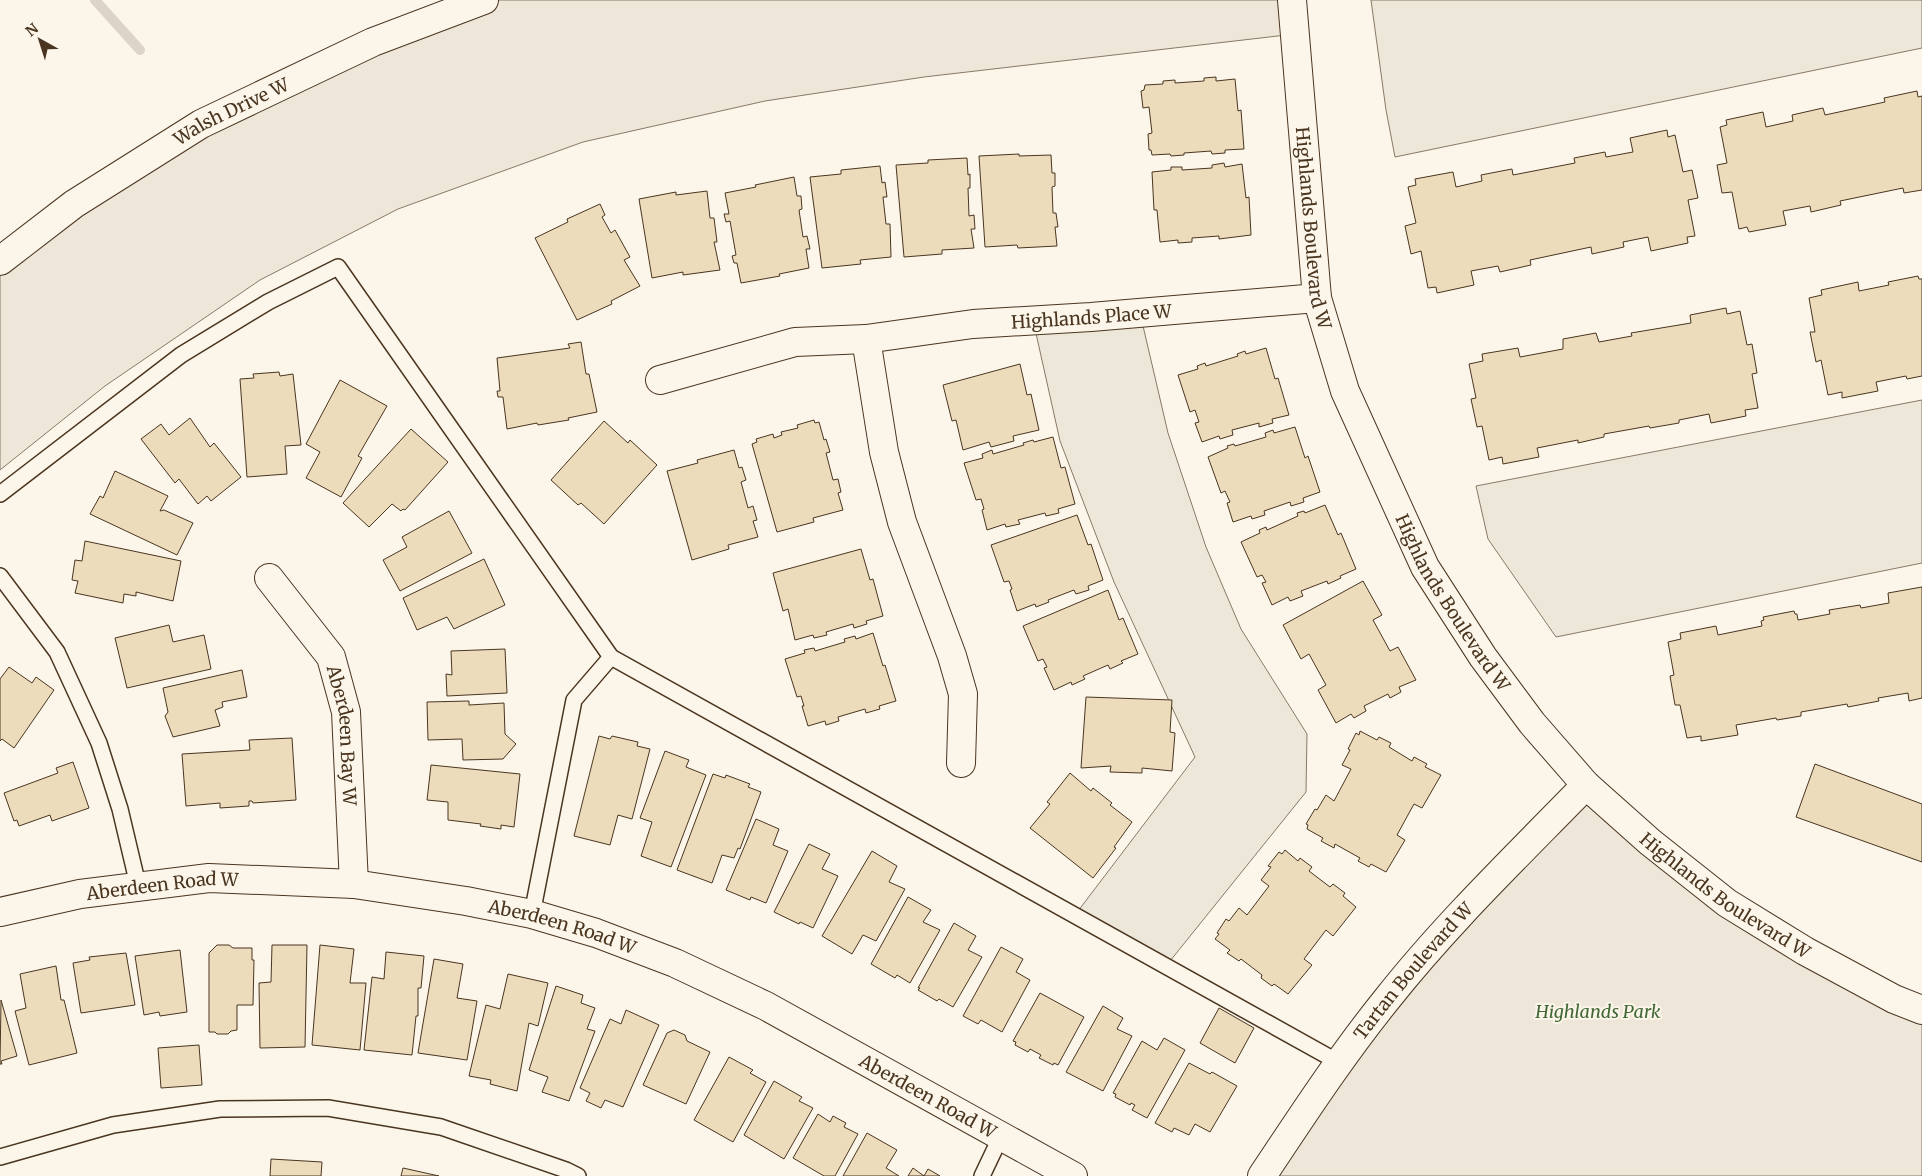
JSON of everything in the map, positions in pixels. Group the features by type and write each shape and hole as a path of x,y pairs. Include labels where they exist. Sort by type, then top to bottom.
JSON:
{"street":[{"name":"Walsh Drive W","path":"0,261 74,204 201,124 373,42 484,0"},
{"name":"Highlands Boulevard W","path":"1292,0 1317,298 1345,391 1425,567 1488,664 1532,723 1586,785 1650,842 1726,904 1805,952 1894,999 1922,1010"},
{"name":"Highlands Place W","path":"660,380 795,342 866,339 973,324 1091,317 1317,298"},
{"path":"866,339 884,452 902,522 952,656 964,694 960,764"},
{"name":"Aberdeen Bay W","path":"269,578 331,657 346,712 354,884"},
{"name":"Tartan Boulevard W","path":"1262,1176 1338,1062 1387,998 1442,935 1586,785"},
{"name":"Aberdeen Road W","path":"0,912 80,894 138,885 208,878 354,884 466,901 532,914 596,933 675,963 766,1006 1073,1176"}],"lane":[{"path":"0,494 181,355 268,302 338,267 611,657 1338,1062"},
{"path":"0,576 57,652 99,743 120,809 138,885"},
{"path":"532,914 574,700 611,657"},
{"path":"0,1157 113,1125 220,1109 328,1108 441,1126 566,1170 578,1176"},
{"path":"982,1176 1001,1136"}],"green space":[{"path":"484,0 1292,0 1295,34 924,77 765,101 583,142 398,209 260,280 105,386 0,470 0,261 201,124"},
{"name":"Highlands Park","path":"1586,785 1650,842 1922,1010 1922,1176 1262,1176 1338,1062"}],"shaded area":[{"path":"1371,0 1922,0 1922,48 1395,157 1386,110"},
{"path":"1140,313 1168,433 1206,547 1241,629 1307,734 1306,792 1166,966 1075,915 1195,757 1114,582 1060,441 1033,320"},
{"path":"1922,400 1922,563 1556,637 1488,539 1476,486"}],"building":[{"path":"1216,77 1216,81 1235,79 1238,111 1241,110 1244,149 1225,150 1225,153 1212,154 1211,151 1171,156 1170,154 1152,155 1151,150 1149,150 1148,134 1152,133 1149,107 1143,108 1141,91 1144,90 1145,85 1163,84 1163,81 1175,80 1175,83 1204,81 1204,78"},
{"path":"1917,91 1918,97 1922,96 1922,190 1904,193 1903,188 1840,201 1841,205 1811,212 1810,206 1783,211 1786,225 1749,232 1747,227 1739,229 1732,192 1722,193 1717,165 1727,163 1720,127 1727,125 1726,120 1763,112 1766,127 1793,121 1792,115 1823,108 1825,115 1885,102 1884,98"},
{"path":"1667,130 1668,137 1675,135 1683,172 1692,170 1698,198 1688,200 1695,236 1687,237 1688,243 1651,251 1648,237 1623,242 1624,247 1592,254 1591,247 1530,260 1531,265 1500,272 1498,266 1471,271 1474,285 1437,293 1436,287 1428,288 1421,251 1411,254 1405,226 1416,223 1408,187 1416,185 1415,179 1453,172 1456,187 1482,181 1481,175 1512,169 1513,175 1575,163 1574,158 1605,152 1606,157 1633,152 1630,138"},
{"path":"1019,154 1019,156 1051,155 1052,173 1055,173 1055,186 1052,187 1053,213 1056,213 1058,227 1055,227 1057,246 1018,248 1017,245 985,247 979,156"},
{"path":"967,158 968,175 970,174 970,188 968,188 969,216 974,215 975,229 971,229 974,248 942,250 942,254 904,257 896,165 928,163 928,160"},
{"path":"1224,163 1225,167 1242,164 1246,198 1249,197 1251,235 1219,239 1219,236 1192,238 1192,242 1178,243 1178,240 1160,242 1157,210 1154,210 1152,172 1171,170 1171,167 1182,167 1182,170 1212,168 1212,165"},
{"path":"880,166 882,183 885,182 887,197 883,197 886,224 890,224 891,257 860,260 861,264 822,268 810,177 841,174 841,170"},
{"path":"794,177 797,196 801,196 802,209 799,210 803,237 807,236 810,249 806,249 809,268 779,274 780,276 741,283 737,263 734,263 732,256 736,255 730,221 726,222 724,214 729,214 725,193"},
{"path":"707,191 710,218 714,218 717,242 714,242 720,270 683,275 683,272 652,278 639,199 676,192 676,195"},
{"path":"600,204 605,215 602,217 611,233 615,230 630,257 624,260 640,286 611,301 612,304 577,320 535,238 568,222 567,219"},
{"path":"1918,276 1919,279 1922,279 1922,376 1907,379 1906,376 1876,382 1878,391 1842,398 1842,392 1828,395 1821,360 1816,362 1810,332 1815,332 1809,298 1822,295 1821,290 1858,282 1859,291 1889,285 1888,282"},
{"path":"1726,308 1727,314 1740,311 1747,345 1752,344 1757,373 1752,374 1758,408 1745,410 1746,416 1711,423 1709,414 1679,420 1679,423 1604,434 1604,437 1578,443 1578,440 1537,448 1539,457 1503,464 1502,457 1489,460 1482,426 1477,427 1471,399 1476,398 1469,364 1483,361 1482,354 1518,348 1520,357 1563,349 1563,339 1596,333 1599,342 1632,336 1631,333 1691,323 1690,315"},
{"path":"581,342 586,374 589,374 597,412 568,418 569,420 538,425 537,423 507,429 503,397 498,397 497,391 500,391 497,358 570,348 568,344"},
{"path":"1266,348 1275,379 1278,378 1289,415 1272,419 1273,423 1259,427 1259,423 1232,430 1233,435 1220,439 1219,436 1202,442 1195,423 1199,422 1195,410 1190,412 1178,375 1198,369 1197,366 1205,363 1206,366 1238,356 1237,354 1245,351 1246,354"},
{"path":"1020,364 1027,395 1031,394 1039,430 1013,436 1014,441 991,447 989,442 963,450 956,420 952,421 943,385"},
{"path":"279,372 280,376 293,374 301,445 285,446 287,474 247,477 240,379 254,378 253,374"},
{"path":"340,380 387,406 358,456 362,458 341,497 306,478 320,452 306,444"},
{"path":"190,418 210,447 214,443 241,477 211,501 207,496 198,504 179,479 175,483 141,439 161,424 169,435"},
{"path":"814,420 815,423 819,422 824,440 826,439 830,452 826,453 833,480 838,479 841,492 838,493 843,510 813,518 814,522 777,532 752,444 757,442 756,439 773,434 774,438 782,435 781,432 798,428 797,425"},
{"path":"604,421 628,443 630,440 657,465 604,524 581,503 578,505 551,480"},
{"path":"1295,427 1305,458 1308,456 1320,492 1303,498 1304,502 1291,506 1290,502 1264,511 1265,515 1252,519 1251,516 1233,522 1227,503 1230,502 1225,491 1221,493 1208,457 1228,448 1227,446 1234,444 1235,446 1266,437 1265,433 1273,430 1274,433"},
{"path":"411,429 448,462 405,510 401,511 392,504 369,527 343,503"},
{"path":"1053,437 1061,468 1065,467 1075,504 1058,509 1059,513 1046,516 1045,513 1018,520 1020,524 1006,527 1005,524 987,530 981,499 976,500 964,463 983,458 982,454 992,450 993,454 1024,445 1023,443 1033,440 1034,442"},
{"path":"734,450 739,468 742,467 746,480 741,482 748,508 753,506 757,520 753,521 758,537 728,545 729,549 692,560 667,471 698,463 697,460"},
{"path":"115,471 168,496 160,511 164,510 193,523 177,555 90,514 100,496 103,498"},
{"path":"1325,505 1338,535 1341,533 1356,569 1328,584 1327,581 1301,591 1303,596 1290,601 1288,597 1272,605 1262,583 1266,582 1262,575 1257,577 1241,542 1260,533 1259,530 1266,527 1267,530 1298,516 1297,513 1304,511 1305,513"},
{"path":"449,511 472,553 400,591 383,560 407,547 402,537"},
{"path":"1077,515 1088,545 1091,544 1103,580 1088,586 1089,590 1076,594 1074,590 1036,607 1035,604 1017,611 1009,581 1004,582 991,545"},
{"path":"85,541 181,561 173,601 136,592 136,596 124,594 123,603 75,593 78,581 72,580 75,560 82,561"},
{"path":"861,549 870,580 873,579 883,616 866,621 867,624 854,628 853,624 826,632 827,635 814,638 813,635 795,640 788,609 783,611 773,573"},
{"path":"484,559 505,605 454,629 447,617 417,630 403,598"},
{"path":"1363,581 1382,615 1373,620 1390,651 1398,647 1416,680 1399,687 1401,692 1390,698 1388,694 1364,706 1366,711 1354,718 1351,714 1336,723 1318,690 1326,685 1309,654 1301,659 1283,625"},
{"path":"1922,587 1922,698 1909,701 1908,693 1878,698 1879,701 1848,707 1847,704 1801,712 1801,716 1736,725 1738,735 1701,741 1701,736 1687,738 1680,705 1675,705 1670,676 1674,675 1668,642 1681,639 1680,633 1716,626 1718,635 1762,626 1761,621 1764,620 1763,617 1794,611 1797,614 1798,620 1830,614 1829,610 1860,605 1861,608 1889,603 1888,593"},
{"path":"1108,590 1119,620 1123,618 1138,654 1121,661 1123,663 1110,669 1108,665 1083,676 1085,679 1072,685 1071,682 1054,690 1044,668 1047,667 1043,659 1038,661 1023,626"},
{"path":"169,625 173,642 204,635 211,669 127,688 115,638"},
{"path":"873,633 896,701 879,706 880,709 866,713 865,709 838,717 839,721 826,725 825,721 808,726 801,696 797,697 785,659 805,653 804,650 814,648 815,651 845,642 844,639 855,636 856,639"},
{"path":"505,649 507,693 447,696 446,674 452,675 451,651"},
{"path":"9,667 32,683 36,677 54,690 14,748 2,739 0,741 0,679"},
{"path":"242,670 247,697 222,702 223,707 215,710 220,726 173,737 165,716 168,712 163,688"},
{"path":"1086,697 1172,700 1170,732 1175,733 1172,771 1142,768 1142,773 1110,772 1111,766 1081,768"},
{"path":"469,701 469,705 504,703 505,734 516,744 503,759 463,760 462,739 428,740 427,702"},
{"path":"1360,731 1377,740 1379,737 1391,743 1389,747 1412,761 1414,757 1427,764 1425,767 1441,775 1422,808 1414,804 1397,835 1405,840 1386,872 1371,864 1369,867 1358,861 1360,858 1335,844 1334,848 1321,841 1323,838 1307,829 1308,825 1306,824 1326,795 1334,801 1351,769 1342,765 1356,733 1359,735"},
{"path":"599,736 610,739 612,736 638,742 637,746 650,749 632,819 618,815 610,845 574,836"},
{"path":"292,738 296,800 253,803 249,801 249,806 220,808 220,803 186,806 182,754 250,750 249,740"},
{"path":"665,751 689,760 686,767 706,775 671,867 641,856 652,822 640,818"},
{"path":"73,762 89,808 52,821 50,815 19,826 17,820 14,821 4,793 58,773 56,768"},
{"path":"1815,764 1922,804 1922,862 1796,817"},
{"path":"431,765 520,774 514,827 501,825 501,829 480,826 481,824 448,820 448,802 427,800"},
{"path":"1070,773 1091,791 1093,788 1112,803 1110,805 1132,822 1114,847 1116,848 1093,878 1030,828 1050,804 1047,802"},
{"path":"713,774 725,778 726,775 750,784 748,787 761,792 740,849 738,848 734,858 722,855 712,883 677,870"},
{"path":"756,819 779,829 773,845 788,851 766,903 751,897 750,900 726,890"},
{"path":"809,844 830,854 822,869 838,876 813,928 800,922 799,924 774,912"},
{"path":"1285,850 1298,861 1300,858 1312,867 1309,871 1330,887 1333,884 1345,893 1343,896 1356,907 1333,936 1326,930 1304,959 1312,965 1288,994 1261,978 1262,975 1241,959 1239,961 1227,953 1230,950 1215,939 1226,919 1229,921 1239,908 1247,915 1269,886 1261,880 1271,867 1268,866 1279,852 1282,854"},
{"path":"872,851 897,866 889,882 905,889 876,941 863,935 852,954 822,936"},
{"path":"908,897 931,910 923,922 940,930 910,983 897,975 895,978 871,964"},
{"path":"954,923 976,936 968,950 982,957 953,1007 939,999 937,1001 918,990 920,988 918,988"},
{"path":"217,945 229,945 233,948 252,948 252,960 254,960 253,1005 237,1005 237,1030 231,1031 228,1034 209,1032 209,953"},
{"path":"272,945 307,945 305,1047 260,1048 259,983 271,982"},
{"path":"320,945 354,949 350,983 366,983 360,1050 312,1045"},
{"path":"1001,947 1023,959 1016,972 1030,980 1002,1032 981,1020 978,1024 963,1016"},
{"path":"180,950 187,1012 160,1016 159,1012 144,1015 135,956"},
{"path":"386,952 424,956 421,988 418,988 418,1016 416,1016 412,1055 364,1050 372,977 384,979"},
{"path":"126,953 135,1005 81,1013 73,963 90,960 89,957"},
{"path":"434,959 463,964 457,998 477,1001 467,1060 418,1053"},
{"path":"56,966 61,1000 64,1000 77,1053 29,1065 15,1011 26,1008 20,974"},
{"path":"508,974 548,983 538,1026 529,1023 517,1091 490,1084 491,1080 469,1076 486,1005 500,1009"},
{"path":"556,986 583,995 581,1003 595,1008 587,1029 595,1031 569,1101 542,1092 548,1077 529,1070"},
{"path":"1040,993 1084,1017 1058,1065 1054,1063 1053,1065 1039,1058 1041,1055 1030,1049 1028,1052 1015,1045 1016,1042 1013,1041"},
{"path":"1,1000 17,1056 1,1061 2,1064 0,1064"},
{"path":"1103,1006 1123,1018 1117,1029 1132,1036 1103,1091 1066,1072"},
{"path":"1219,1008 1254,1028 1235,1063 1200,1043"},
{"path":"626,1010 659,1025 623,1107 605,1100 601,1108 586,1101 590,1093 580,1088 610,1019 621,1024"},
{"path":"674,1030 685,1035 687,1041 710,1052 686,1104 643,1085 667,1033"},
{"path":"1164,1038 1185,1050 1147,1118 1132,1110 1135,1105 1131,1103 1130,1105 1115,1097 1116,1094 1113,1093 1142,1041 1157,1050"},
{"path":"199,1045 202,1085 161,1088 158,1048"},
{"path":"729,1057 753,1070 750,1073 766,1082 733,1142 694,1120"},
{"path":"1189,1063 1210,1074 1212,1072 1237,1086 1210,1132 1195,1124 1189,1135 1174,1128 1172,1132 1155,1123"},
{"path":"774,1081 802,1097 799,1101 813,1108 784,1159 744,1135"},
{"path":"818,1114 830,1122 833,1116 846,1123 844,1127 858,1134 835,1176 824,1176 793,1158"},
{"path":"867,1133 897,1150 886,1168 899,1176 843,1176"},
{"path":"271,1159 322,1162 321,1176 270,1176"},
{"path":"403,1168 439,1176 401,1176"},
{"path":"913,1168 924,1176 908,1176"},
{"path":"928,1169 940,1176 924,1176"}],"waterway":[{"path":"95,0 140,50"}]}
